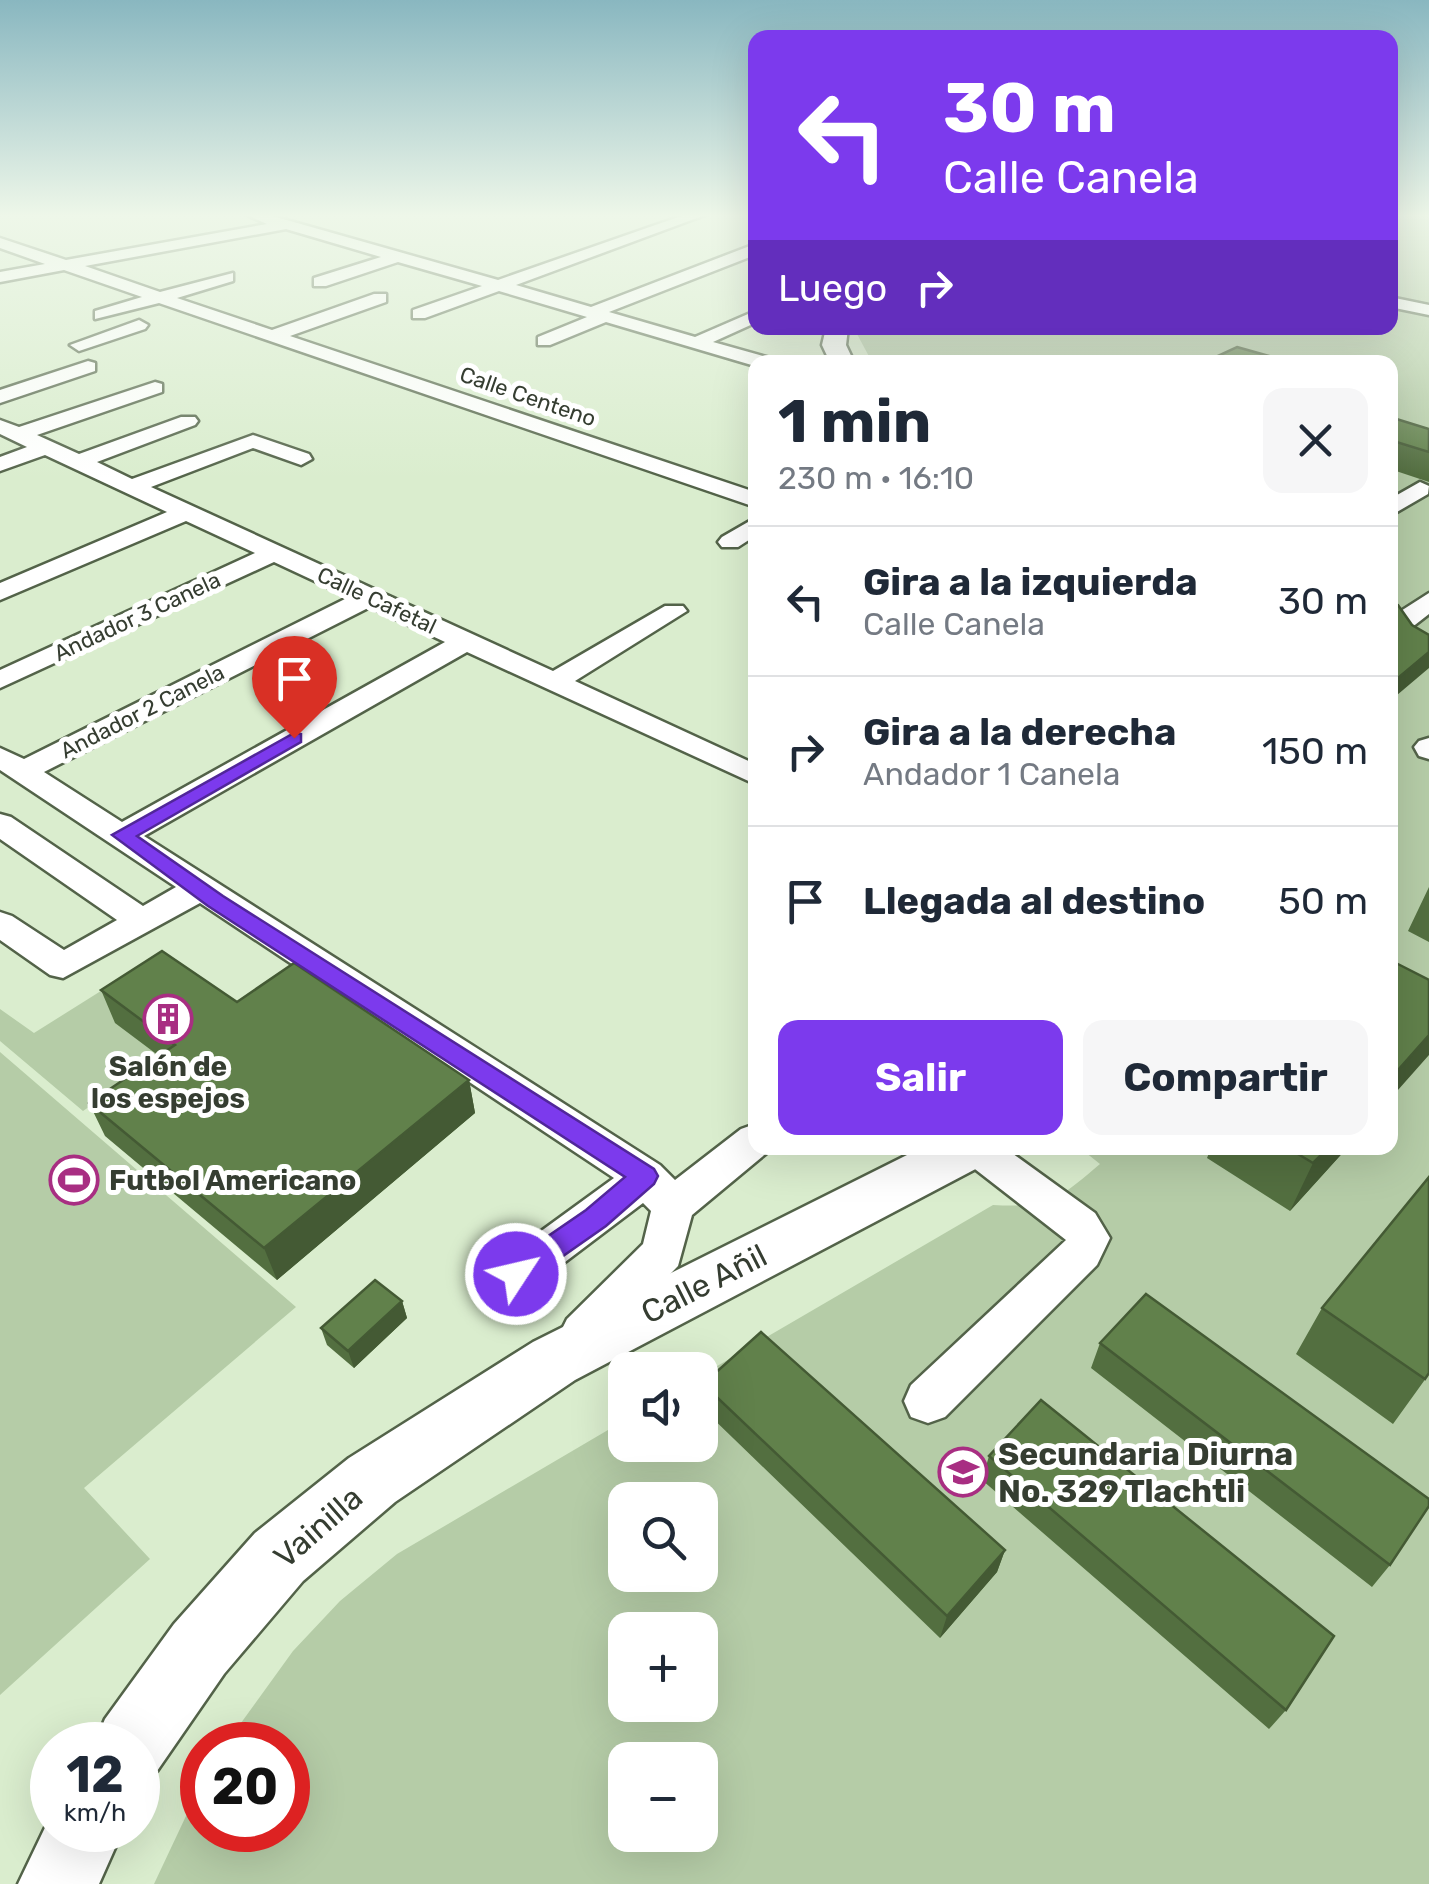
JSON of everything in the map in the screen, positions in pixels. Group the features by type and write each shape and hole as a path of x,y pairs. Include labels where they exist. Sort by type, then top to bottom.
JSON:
{"main road":[{"name":"Calle Añil","path":"554,1362 954,1155"},
{"name":"Vainilla","path":"147,1722 199,1649 279,1557 372,1480 554,1362"},
{"path":"57,1884 74,1852"}],"street":[{"path":"106,303 96,309 132,303"},
{"name":"Calle Centeno","path":"177,303 748,498"},
{"path":"274,335 366,303"},
{"path":"419,314 450,303"},
{"path":"562,303 748,358"},
{"path":"544,341 625,303"},
{"path":"1398,304 1429,310"},
{"path":"79,344 193,308"},
{"path":"236,322 270,311"},
{"path":"1398,315 1429,321"},
{"path":"696,343 748,319"},
{"path":"0,397 88,368"},
{"path":"10,430 155,388"},
{"path":"78,462 188,422"},
{"path":"507,437 532,424"},
{"name":"Calle Cafetal","path":"10,430 748,772"},
{"path":"132,486 253,440 301,459"},
{"path":"0,464 46,447"},
{"path":"710,485 730,474 748,480"},
{"path":"1398,482 1420,489 1398,503"},
{"path":"1398,507 1429,515"},
{"path":"0,592 186,512"},
{"path":"730,542 748,530"},
{"name":"Andador 3 Canela","path":"0,680 274,553"},
{"name":"Andador 2 Canela","path":"10,765 369,596"},
{"path":"1402,628 1429,601"},
{"path":"554,682 674,611"},
{"path":"122,835 466,641"},
{"path":"10,765 659,1191"},
{"path":"0,824 142,921"},
{"path":"0,924 63,966 198,889"},
{"path":"516,1274 596,1218 659,1191 748,1144"},
{"path":"928,1400 1082,1252 1088,1238 1080,1226 985,1155"},
{"name":"Calle Añil","path":"554,1362 663,1254 659,1191"}],"green space":[{"path":"1398,303 1429,303 1429,1884 154,1884 180,1829 180,1852 310,1852 310,1722 242,1722 293,1651 340,1601 397,1554 608,1430 608,1462 718,1462 718,1365 993,1205 1041,1203 1063,1193 1100,1164 1089,1155 1398,1155 1398,355 868,355 858,335 1398,335"},
{"path":"112,984 161,1057 83,1111 0,1041 0,1009 34,1033"},
{"name":"Futbol Americano","path":"0,1052 296,1307 84,1488 150,1559 0,1695"}],"building":[{"path":"1237,347 1265,355 1220,355"},
{"path":"1398,419 1429,429 1429,452 1398,442"},
{"path":"1398,605 1412,625 1429,635 1429,652 1398,678"},
{"path":"162,951 237,1002 294,963 469,1080 264,1248 89,1103 175,1045 101,990"},
{"path":"1398,964 1429,980 1429,1035 1398,1070"},
{"path":"1300,1155 1321,1155 1313,1163"},
{"path":"1429,1177 1429,1373 1425,1379 1322,1308"},
{"path":"375,1280 402,1301 348,1351 321,1328"},
{"path":"1146,1294 1429,1499 1429,1506 1390,1565 1100,1343"},
{"path":"761,1332 1005,1550 947,1616 718,1398 718,1371"},
{"path":"1041,1400 1334,1636 1286,1710 989,1456"}],"place":[{"name":"Salón de los espejos","path":"168,1019"},
{"name":"Futbol Americano","path":"74,1180"},
{"name":"Secundaria Diurna No. 329 Tlachtli","path":"963,1472"}],"route":[{"path":"294,738 122,835 216,901 645,1176 596,1218 516,1274"}]}
